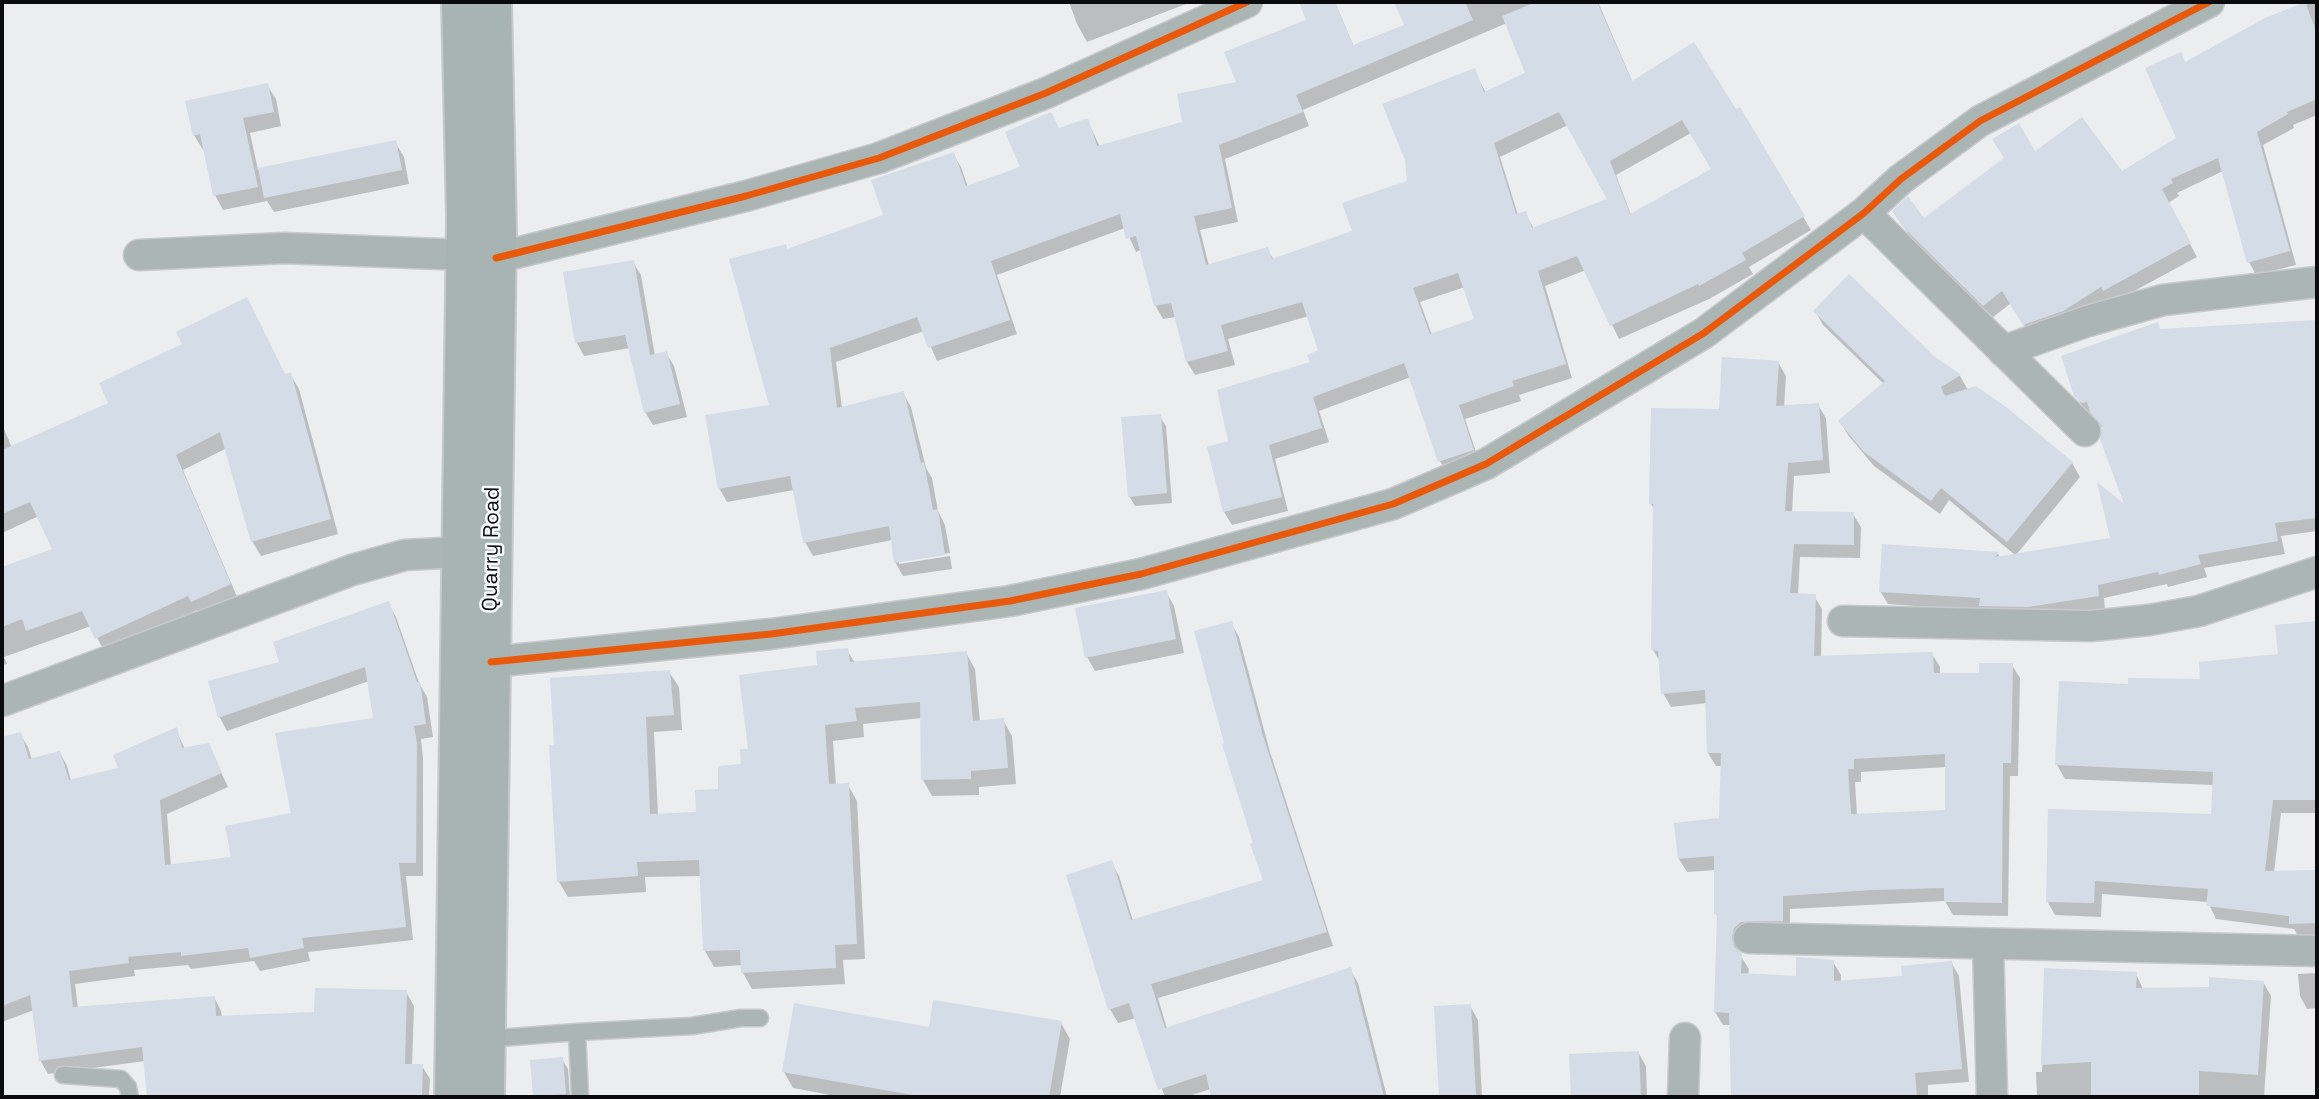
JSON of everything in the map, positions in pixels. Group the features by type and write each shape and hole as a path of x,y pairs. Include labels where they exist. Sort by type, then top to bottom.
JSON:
{"main road":[{"name":"Quarry Road","path":"461,2 481,257 491,662 485,1097"},
{"name":"Quarry Road","path":"454,1097 461,552 481,257 492,2"}],"street":[{"path":"139,255 285,248 481,257 746,196 878,158 1046,93 1247,2"},
{"path":"491,662 812,629 1010,601 1141,575 1392,504 1486,464 1704,333 1864,213 1901,179 1980,121 2209,2"},
{"path":"1864,213 2085,431"},
{"path":"2003,351 2088,321 2163,300 2317,282"},
{"path":"2,701 352,570 405,555 461,552"},
{"path":"1843,621 2091,626 2138,622 2199,611 2317,572"},
{"path":"1749,939 2317,951"},
{"path":"1988,944 1992,1097"},
{"path":"1683,1097 1685,1038"}],"lane":[{"path":"486,1039 692,1026 741,1018 760,1018"},
{"path":"577,1032 580,1097"},
{"path":"63,1075 121,1079 128,1087 130,1097"}],"building":[{"path":"1299,2 1335,2 1353,45 1404,25 1394,2 1465,2 1473,20 1296,95 1303,112 1219,145 1232,208 1194,216 1206,265 1268,247 1272,259 1352,231 1342,203 1407,181 1405,160 1382,104 1475,68 1484,92 1525,73 1502,16 1536,2 1597,2 1632,81 1694,42 1736,109 1740,107 1805,216 1742,253 1746,260 1699,286 1698,284 1610,326 1577,256 1538,271 1566,364 1512,381 1514,386 1459,405 1474,450 1438,462 1404,363 1313,397 1322,428 1269,445 1282,497 1223,512 1207,447 1228,441 1217,390 1310,362 1307,355 1318,350 1302,302 1221,325 1228,351 1186,362 1171,303 1154,306 1136,236 1126,239 1120,214 991,261 1010,320 928,348 917,317 830,348 837,408 904,391 921,463 924,462 933,510 938,509 945,555 894,563 889,526 803,543 790,476 718,489 705,415 769,405 729,259 786,244 787,249 883,215 871,180 954,152 966,186 1020,167 1005,132 1051,112 1059,128 1088,118 1097,146 1182,122 1177,94 1236,82 1224,52 1306,20","holes":["1559,112 1607,199 1532,228 1526,211 1516,214 1494,143","1682,120 1711,169 1630,214 1610,161","1458,273 1474,319 1430,334 1413,288"]},
{"path":"2305,2 2317,33 2317,99 2287,112 2288,114 2257,132 2290,251 2247,263 2218,158 2171,179 2173,183 2162,189 2191,243 2103,291 2101,287 2063,311 2023,325 2002,291 1983,306 1903,227 1892,211 1908,196 1924,218 2004,158 1992,139 2019,123 2035,151 2082,117 2122,171 2176,138 2145,68 2181,52 2185,62 2265,18"},
{"path":"268,83 274,112 243,118 258,187 213,196 200,134 193,136 185,101"},
{"path":"396,140 402,170 264,198 258,168"},
{"path":"634,260 650,355 667,351 680,404 644,413 625,335 575,343 563,272"},
{"path":"1849,274 1934,356 1961,375 1941,387 1945,396 1976,386 2073,462 2007,542 1941,488 1931,501 1864,452 1838,421 1885,381 1813,311"},
{"path":"247,297 285,374 291,372 331,519 251,542 220,432 176,455 231,584 191,602 188,596 95,639 82,611 26,631 22,619 2,627 2,567 52,549 30,502 2,514 2,450 108,403 99,383 182,344 176,332"},
{"path":"2317,320 2317,518 2275,523 2278,541 2198,555 2201,564 2159,575 2158,572 2098,585 2099,596 2028,607 1979,606 1980,598 1879,592 1882,544 1999,552 1995,557 2110,538 2097,482 2124,504 2100,439 2102,426 2090,412 2087,402 2082,403 2074,396 2061,356 2158,322 2160,329"},
{"path":"1722,357 1779,361 1776,406 1819,403 1823,460 1788,463 1785,511 1854,512 1854,545 1794,544 1790,593 1816,594 1814,656 1933,652 1934,673 1979,673 1979,663 2013,663 2011,763 2003,763 2002,903 1944,902 1944,888 1783,896 1783,921 1741,922 1734,928 1732,937 1734,947 1742,954 1741,973 1796,976 1796,957 1834,960 1834,981 1902,976 1901,966 1952,961 1962,1069 1915,1073 1917,1097 1731,1097 1729,1013 1714,1012 1717,914 1714,914 1714,856 1678,859 1674,823 1719,818 1721,753 1707,753 1705,690 1661,694 1658,651 1651,650 1651,408 1719,409","holes":["1945,754 1945,810 1851,814 1848,769 1854,769 1854,759"]},
{"path":"1161,414 1167,493 1128,497 1121,417"},
{"path":"1167,590 1176,639 1085,658 1075,608"},
{"path":"389,601 417,682 420,682 426,724 414,726 417,743 416,863 399,863 406,927 302,938 304,948 250,958 248,948 181,956 181,952 128,957 129,963 69,971 73,1007 215,996 216,1016 314,1012 315,988 407,990 405,1064 423,1064 422,1097 147,1097 142,1047 39,1061 30,995 2,1006 2,737 21,732 29,759 60,751 69,780 118,768 113,755 177,727 182,748 209,743 222,773 160,800 165,865 231,857 225,826 291,813 275,733 373,718 365,667 218,718 208,681 279,662 273,642"},
{"path":"1232,621 1263,736 1327,932 1151,984 1165,1028 1351,967 1384,1097 1211,1097 1206,1074 1158,1090 1129,1003 1108,1010 1066,875 1112,860 1131,920 1263,880 1222,744 1224,743 1194,631"},
{"path":"2317,621 2317,800 2273,800 2265,871 2317,870 2317,923 2289,924 2289,916 2206,906 2208,889 2095,881 2094,903 2046,902 2048,809 2211,814 2213,772 2055,765 2059,681 2128,684 2128,678 2200,679 2199,662 2278,654 2275,625"},
{"path":"848,648 850,662 967,651 973,721 1004,718 1008,768 971,771 971,779 921,780 920,702 855,708 857,721 825,725 829,784 849,783 857,944 835,945 836,968 741,973 740,950 703,951 699,860 637,862 638,876 557,882 549,745 554,745 550,678 670,670 674,715 646,717 650,814 696,812 695,790 718,789 718,766 741,764 740,749 748,749 739,675 817,665 816,651"},
{"path":"2044,968 2137,972 2136,988 2209,987 2209,977 2264,981 2258,1075 2199,1071 2199,1097 2091,1097 2091,1062 2041,1065"},
{"path":"933,1000 1062,1021 1049,1097 924,1097 782,1072 794,1003 929,1027"},
{"path":"1471,1004 1476,1097 1439,1097 1434,1006"},
{"path":"1639,1051 1641,1097 1571,1097 1569,1054"},
{"path":"563,1057 566,1094 533,1096 530,1060"}],"cycle path":[{"path":"496,258 746,196 879,158 1046,93 1247,2"},
{"path":"491,662 771,634 1010,601 1141,574 1393,504 1486,464 1704,333 1864,213 1901,179 1980,121 2209,2"}]}
